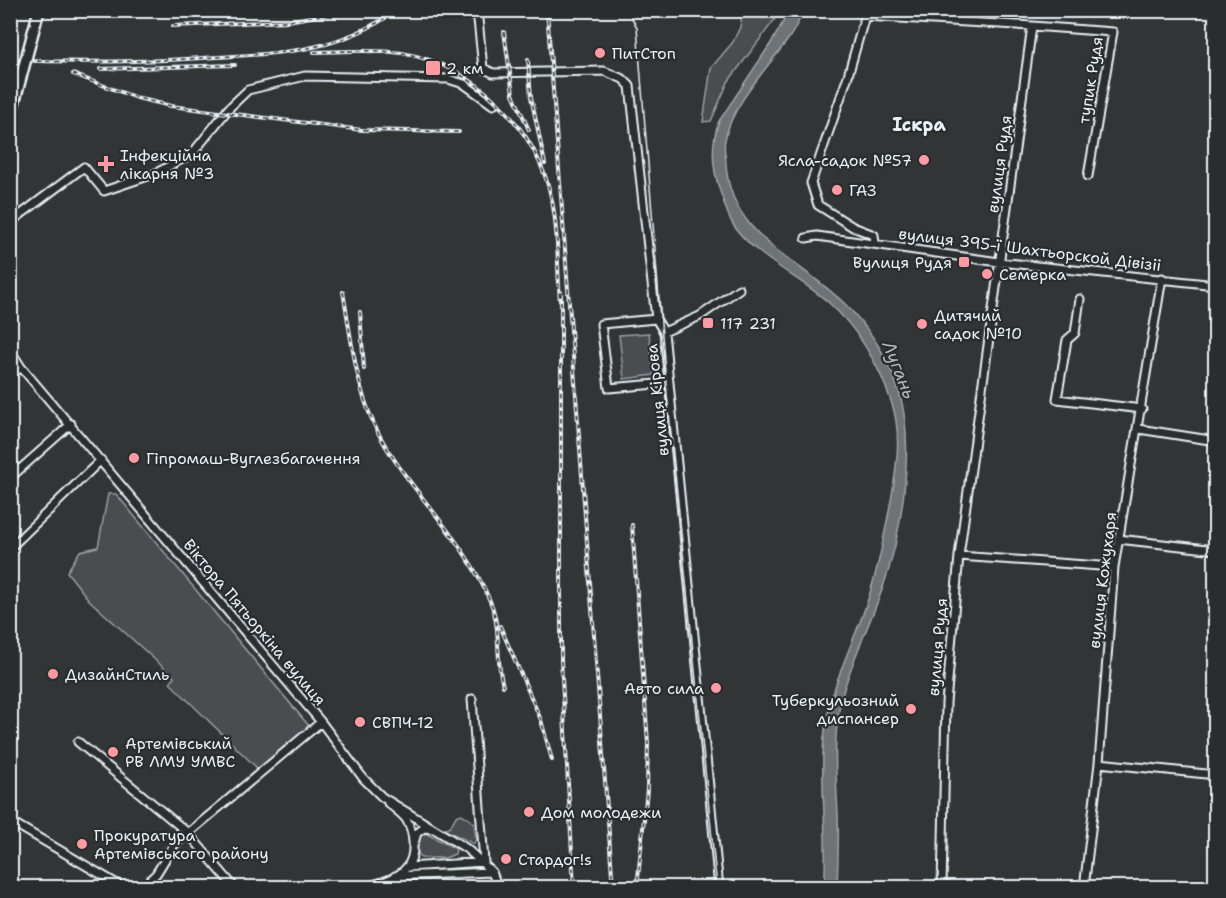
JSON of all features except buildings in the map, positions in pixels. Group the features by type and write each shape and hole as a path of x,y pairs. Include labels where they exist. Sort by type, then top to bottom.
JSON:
{"main road":[{"path":"12,111 39,10"}],"street":[{"name":"вулиця Кірова","path":"477,10 483,68 493,73 604,71 623,79 630,87 656,320 663,332 669,383 719,888"},
{"path":"875,244 874,235 854,227 818,205 811,183 847,79 865,16 1032,26"},
{"name":"тупик Рудя","path":"1032,26 1113,32 1089,176"},
{"name":"вулиця Рудя","path":"942,888 946,703 959,556 1032,26"},
{"path":"10,226 12,221 84,167 104,191 179,163 199,147 229,108 248,90 305,76 448,79 464,84 493,105"},
{"name":"вулиця 395-ї Шахтьорской Дівізіі","path":"806,238 817,236 999,262 1215,285"},
{"name":"вулиця Кожухаря","path":"1084,888 1099,763 1114,567 1162,278"},
{"path":"663,332 700,316 739,289"},
{"path":"1080,299 1075,333 1067,340 1057,399 1142,409"},
{"path":"656,320 601,324 609,388 669,383"},
{"name":"Віктора Пятьоркіна вулиця","path":"10,350 21,367 321,722 363,778 382,797 436,829 484,862 492,872 498,888"},
{"path":"10,376 21,367"},
{"path":"10,478 71,424"},
{"path":"1138,429 1215,441"},
{"path":"10,548 101,460"},
{"path":"1118,539 1215,550"},
{"path":"959,556 1114,567"},
{"path":"364,888 395,876 408,867 484,862 472,699"},
{"path":"141,888 156,874 174,845 321,722"},
{"path":"78,742 188,833 235,888"},
{"path":"1099,763 1215,775"},
{"path":"382,797 405,818 414,845"},
{"path":"10,821 124,888"},
{"path":"408,867 417,832 424,828 436,829"},
{"path":"395,876 492,872"}],"shaded area":[{"path":"743,11 781,11 728,82 711,121 703,122 711,68 733,42 740,27"},
{"path":"789,11 804,11 790,37 742,101 729,127 724,146 730,189 740,210 754,229 770,245 846,305 871,334 895,380 904,414 906,438 904,491 895,545 882,590 851,669 839,711 836,755 837,887 824,887 824,738 833,693 866,607 879,559 894,483 897,460 897,424 886,387 858,335 828,302 765,257 743,237 729,217 717,180 714,146 719,121 773,40"},
{"path":"649,333 654,375 624,379 619,335"},
{"path":"108,494 116,494 309,726 258,769 170,683 174,677 89,600 67,572 80,551 98,547"},
{"path":"462,814 474,823 476,839 474,844 443,829 450,827 456,816"},
{"path":"425,833 456,849 455,854 445,858 421,858 417,851 419,837"},
{"path":"415,880 415,885 454,882 454,887 376,888 395,881"}],"tram line":[{"path":"628,10 637,28 666,384 717,888"}],"railway":[{"path":"173,26 288,21 350,10"},
{"path":"10,60 130,61 254,55 303,49 350,36 374,25 397,10"},
{"path":"547,10 613,888"},
{"path":"504,32 513,94 529,130"},
{"path":"348,51 395,52 429,60 455,71 478,86 499,104 533,149 544,174 554,213 560,301"},
{"path":"314,52 353,51"},
{"path":"528,60 531,97 545,164"},
{"path":"100,69 235,65"},
{"path":"73,74 137,98 171,106 362,130 459,132"},
{"path":"343,292 356,367 366,404 381,438 394,459 452,536 479,577 494,612 503,686"},
{"path":"561,292 561,661 574,888"},
{"path":"360,312 364,369"},
{"path":"632,525 648,743 647,789 637,888"},
{"path":"500,626 541,720 552,760"}],"place":[{"name":"ПитСтоп","path":"600,53"},
{"name":"2 км","path":"433,68"},
{"name":"Ясла-садок №57","path":"924,160"},
{"name":"Інфекційна лікарня №3","path":"106,164"},
{"name":"ГАЗ","path":"837,190"},
{"name":"Вулиця Рудя","path":"964,262"},
{"name":"Семерка","path":"987,274"},
{"name":"117 231","path":"708,323"},
{"name":"Дитячий садок №10","path":"922,324"},
{"name":"Гіпромаш-Вуглезбагачення","path":"134,458"},
{"name":"ДизайнСтиль","path":"53,674"},
{"name":"Авто сила","path":"716,688"},
{"name":"Туберкульозний диспансер","path":"911,709"},
{"name":"СВПЧ-12","path":"360,722"},
{"name":"Артемівський РВ ЛМУ УМВС","path":"113,752"},
{"name":"Дом молодежи","path":"529,812"},
{"name":"Прокуратура Артемівського району","path":"82,844"},
{"name":"Стардог!s","path":"506,859"}],"district":[{"name":"Іскра","path":"919,125"}],"water label":[{"name":"Лугань","path":"899,370"}]}
